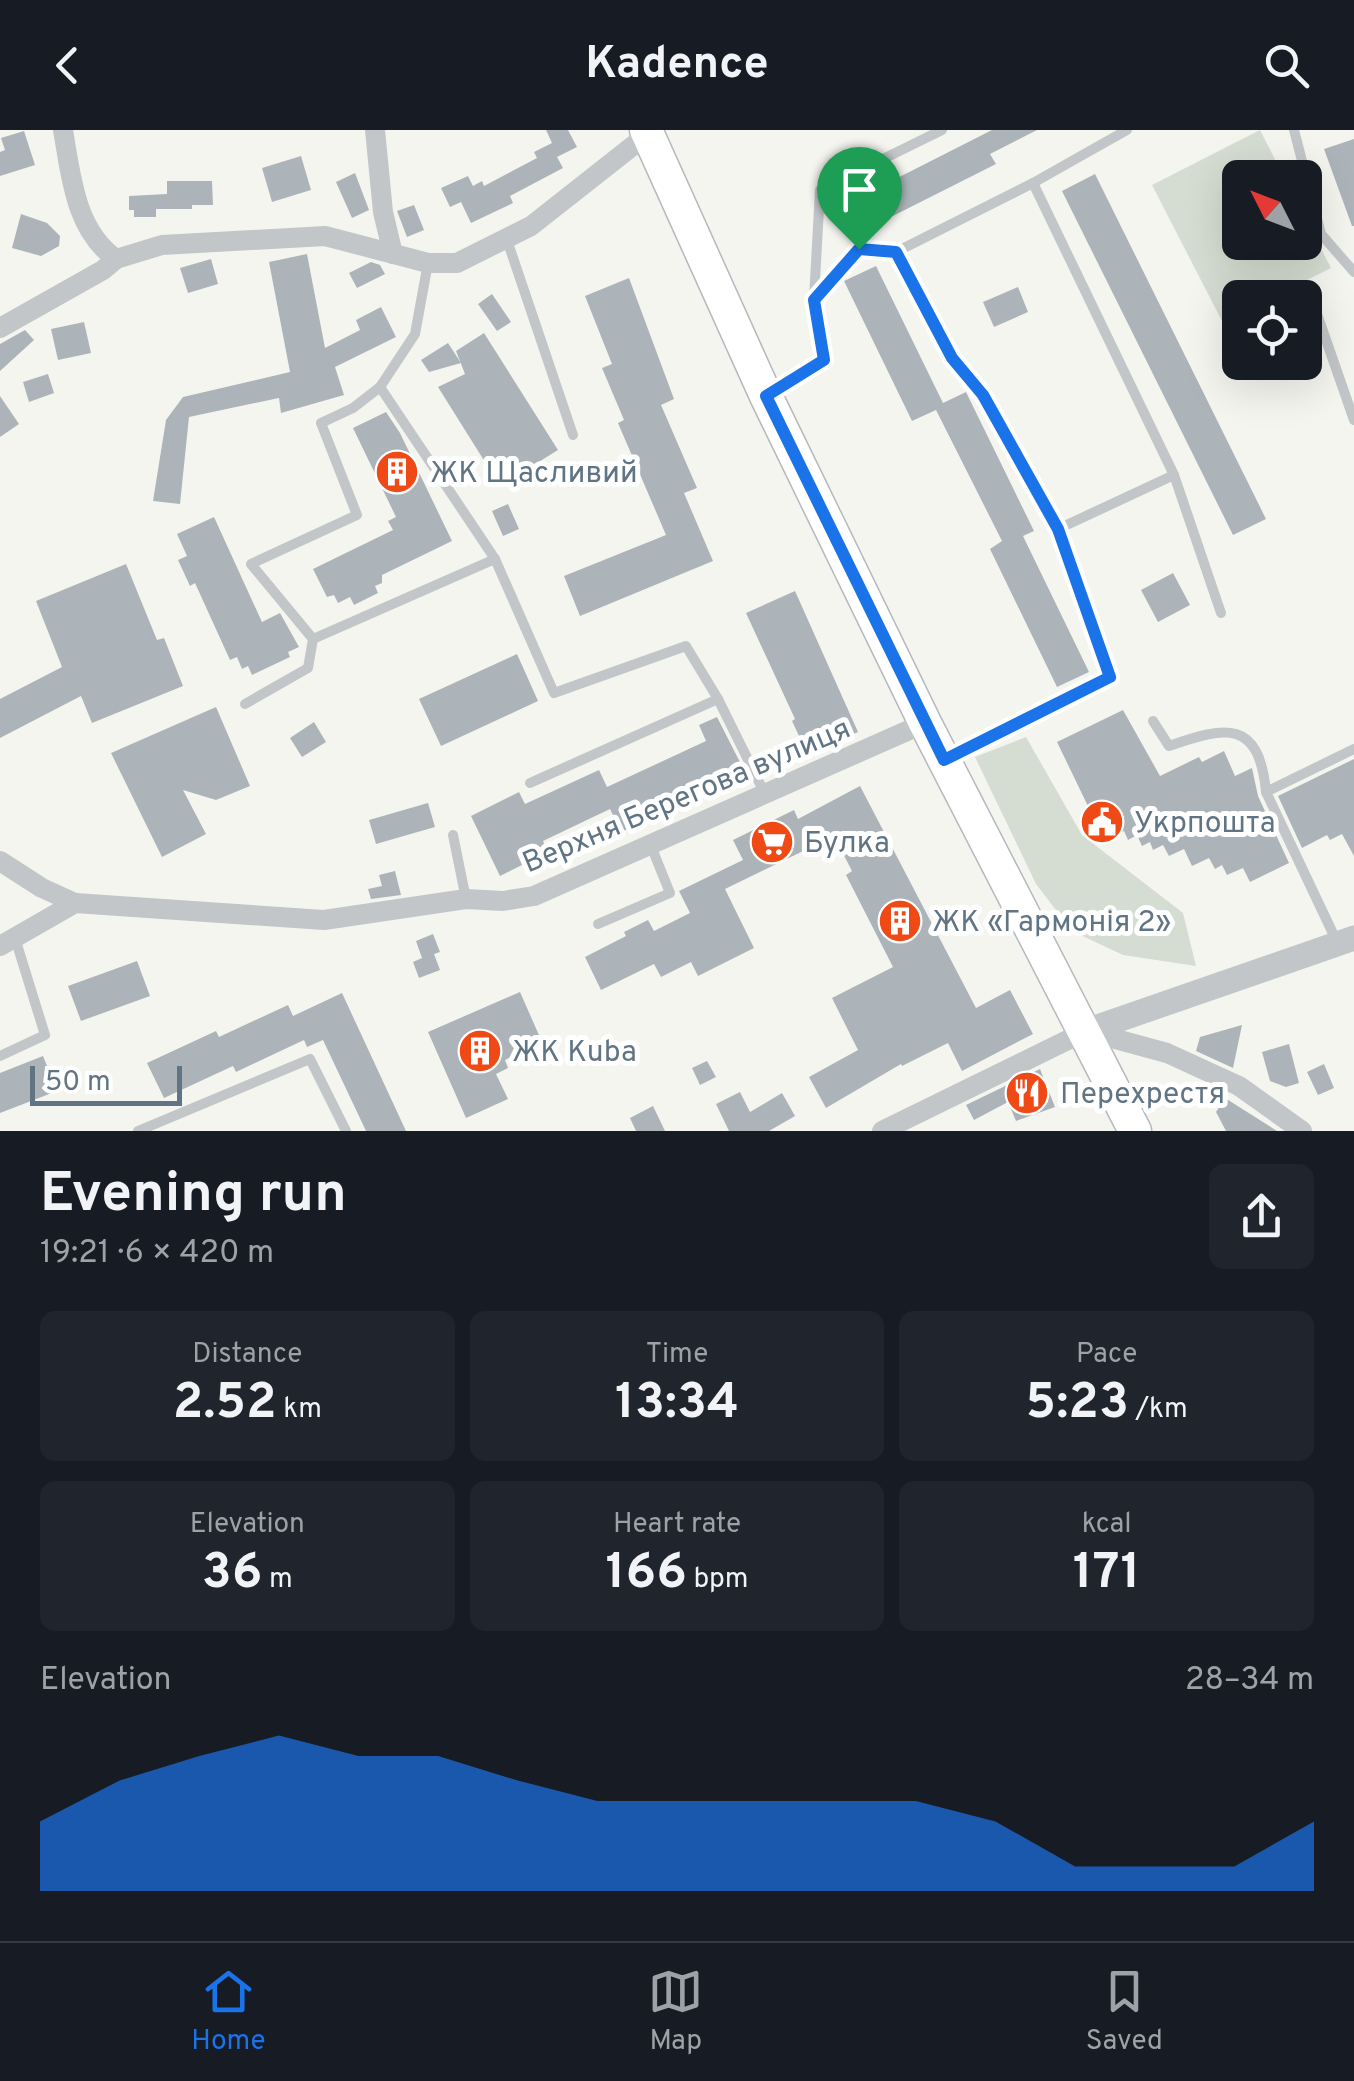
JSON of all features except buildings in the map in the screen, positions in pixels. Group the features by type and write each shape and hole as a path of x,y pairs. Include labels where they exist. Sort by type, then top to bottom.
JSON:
{"main road":[{"path":"649,131 766,396 925,723 1136,1131"}],"street":[{"path":"63,130 80,209 102,249 116,258"},
{"path":"375,130 392,254"},
{"path":"0,328 103,270 116,258 162,245 324,236 428,263 457,263 531,226 649,131"},
{"name":"Верхня Берегова вулиця","path":"75,904 324,920 466,899 502,901 534,896 925,723"},
{"path":"0,861 75,904"},
{"path":"7,942 75,904"},
{"path":"882,1131 1086,1031 1346,941"},
{"path":"1086,1031 1145,1045 1239,1086 1302,1131"}],"lane":[{"path":"766,396 824,360 814,300 820,190 942,130"},
{"path":"814,300 859,249 896,252 1033,184 1127,130"},
{"path":"1294,130 1321,234 1354,272"},
{"path":"1033,184 1174,475 1221,613"},
{"path":"507,240 572,435"},
{"path":"896,252 952,358 983,395 1058,529 1110,677 944,760"},
{"path":"314,640 251,564 357,515 321,423 353,408 380,386 415,334 428,263"},
{"path":"1322,331 1354,420"},
{"path":"380,386 495,559 554,692 686,646 766,794"},
{"path":"1058,529 1174,475"},
{"path":"314,640 495,559"},
{"path":"244,704 308,668 314,640"},
{"path":"530,783 718,699"},
{"path":"1153,721 1169,746 1208,732 1227,731 1244,738 1264,762 1266,792 1346,941"},
{"path":"1266,792 1354,749"},
{"path":"453,834 466,899"},
{"path":"598,924 670,893 651,846"},
{"path":"0,1056 45,1035 7,942"},
{"path":"138,1131 310,1058 346,1131"}],"shaded area":[{"path":"1260,130 1275,160 1222,160 1222,260 1322,260 1322,251 1331,268 1307,280 1222,280 1222,321 1152,185"},
{"path":"1026,737 1082,835 1183,913 1196,966 1123,955 1072,931 1036,884 975,757"}],"place":[{"name":"ЖК Щасливий","path":"397,472"},
{"name":"Укрпошта","path":"1102,822"},
{"name":"Булка","path":"772,842"},
{"name":"ЖК «Гармонія 2»","path":"900,921"},
{"name":"ЖК Kuba","path":"480,1051"},
{"name":"Перехрестя","path":"1027,1093"}],"route":[{"path":"859,249 896,252 952,358 983,395 1058,529 1110,677 944,760 766,396 824,360 814,300 859,249"}]}
